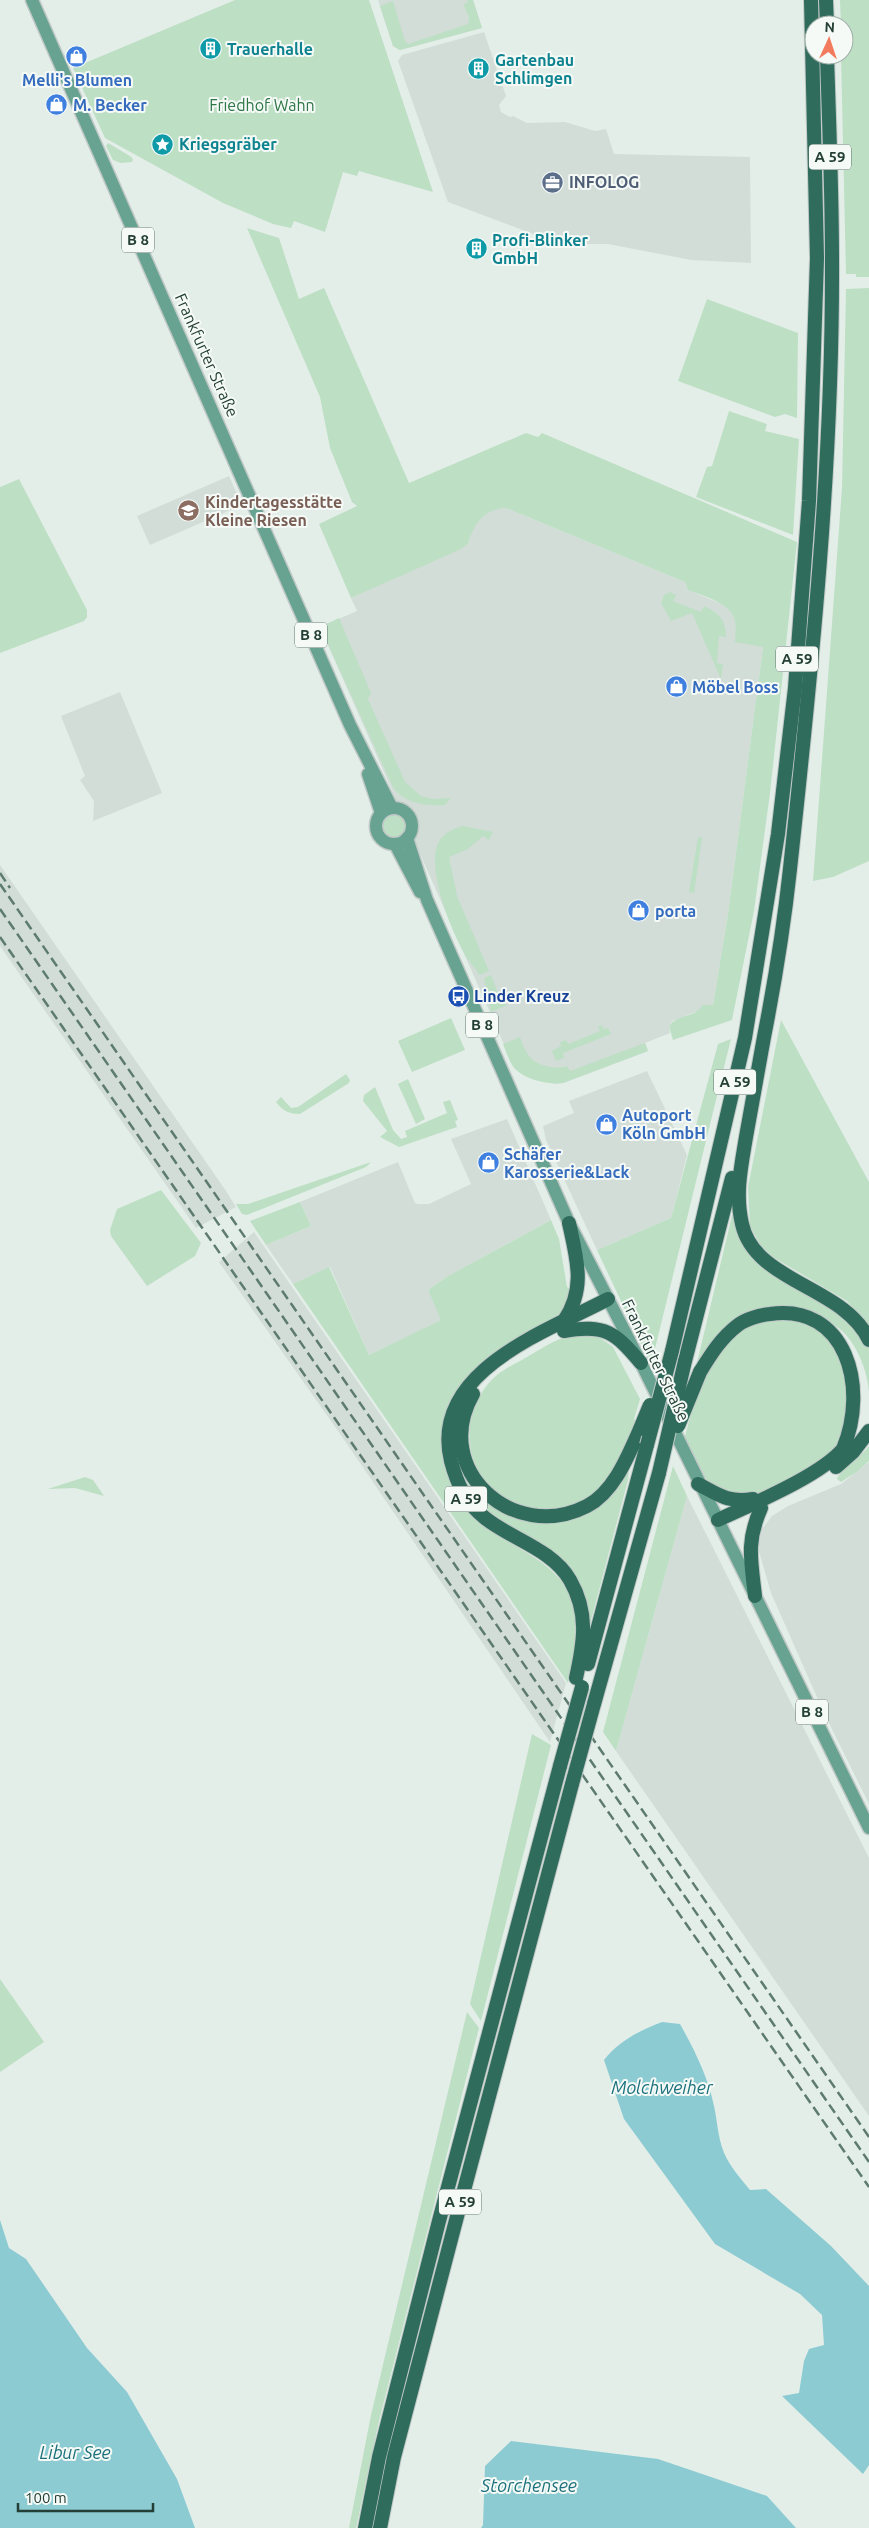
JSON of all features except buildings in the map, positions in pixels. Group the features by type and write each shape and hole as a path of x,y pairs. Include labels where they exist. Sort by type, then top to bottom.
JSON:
{"highway":[{"name":"A 59","path":"579,1682 672,1351 745,1038 778,834 794,698 809,501 816,258 810,0"},
{"path":"826,0 827,15"},
{"name":"A 59","path":"380,2528 394,2457 452,2233 572,1784 659,1473 685,1361 753,1094 772,998 788,888 810,690 824,502 832,259 827,65"},
{"path":"753,1094 737,1195 742,1229 754,1249 770,1264 850,1312 869,1340"},
{"path":"563,1326 574,1306 578,1290 578,1272 569,1223"},
{"path":"610,1303 563,1326 514,1356 492,1372 479,1386 467,1405 462,1430 463,1451 468,1466 478,1485 501,1506 536,1517 564,1514 588,1506 610,1486 626,1461 672,1351"},
{"path":"659,1473 700,1372 719,1341 740,1324 763,1315 783,1312 811,1318 830,1328 858,1358 865,1384 864,1405 854,1432 842,1449 823,1466 765,1502 752,1528 750,1546 755,1596"},
{"name":"A 59","path":"365,2528 379,2457 439,2221 569,1733 585,1637 584,1613 580,1600 569,1578 557,1564 486,1519 467,1501 455,1475 449,1451 452,1422 459,1401 471,1381 495,1360 563,1326"},
{"path":"563,1326 609,1331 620,1339 641,1362"},
{"path":"720,1524 833,1470 853,1452 869,1430"},
{"path":"698,1484 737,1502 765,1502"}],"main road":[{"name":"Frankfurter Straße","path":"32,0 387,810"},
{"name":"B 8","path":"387,810 405,812 411,820 411,830 401,841 386,842 377,834 376,821 387,810"},
{"name":"Frankfurter Straße","path":"401,841 569,1223 641,1362 698,1484 720,1524 869,1828"}],"shaded area":[{"path":"378,0 473,0 482,28 400,50 393,46"},
{"path":"484,32 506,96 499,105 501,112 510,117 513,116 527,123 565,122 595,131 606,129 614,154 750,157 751,263 691,260 608,244 560,244 448,202 398,61 402,55"},
{"name":"Kindertagesstätte Kleine Riesen","path":"229,476 242,505 150,545 137,516"},
{"path":"506,508 685,582 688,590 724,605 763,647 728,914 713,1005 672,1021 669,1026 670,1033 645,1043 648,1051 563,1083 555,1084 531,1078 514,1067 320,627 357,611 351,598 468,544 473,527 480,518 493,509"},
{"path":"120,692 162,793 93,821 94,801 80,780 85,776 61,716"},
{"path":"0,865 236,1207 196,1228 0,946"},
{"path":"647,1071 687,1155 671,1218 597,1250 546,1140 543,1126 574,1113 569,1101"},
{"path":"507,1119 551,1220 448,1276 428,1290 442,1320 369,1355 330,1267 293,1284 266,1245 311,1226 300,1202 398,1162 415,1203 418,1204 429,1204 471,1184 451,1139"},
{"path":"254,1232 566,1683 550,1742 345,1441 219,1262"},
{"path":"869,1462 869,1804 824,1713 771,1593 758,1548 762,1529 772,1516 788,1506 841,1484"},
{"path":"687,1496 869,1858 869,2116 616,1751"}],"green space":[{"name":"Friedhof Wahn","path":"235,0 369,0 433,192 359,171 357,176 343,172 325,232 294,221 291,228 273,224 223,203 105,138 73,68"},
{"path":"467,0 473,0 482,28 400,50 393,46 380,6 393,1 405,41 408,44 468,24 469,17 463,4 468,3"},
{"path":"840,0 869,0 869,277 856,277 856,274 846,274 841,65 854,65 854,15 841,15"},
{"path":"108,143 130,156 133,159 132,162 121,163 113,160 106,146"},
{"path":"247,228 279,238 299,299 324,288 409,483 526,433 538,437 542,433 797,542 770,793 754,911 732,1020 673,1040 669,1026 677,1019 700,1009 703,1005 713,1005 728,914 763,647 735,642 735,624 731,612 714,600 688,590 685,582 506,508 491,511 485,515 473,530 468,544 459,550 351,598 319,524 357,506 352,502 330,448 320,397"},
{"path":"869,288 869,861 833,877 813,881 842,488 846,289"},
{"path":"707,299 798,333 797,418 785,414 775,417 678,381"},
{"path":"729,411 767,424 765,431 799,439 793,535 696,497 707,467 712,466"},
{"path":"19,479 87,610 87,617 84,621 0,653 0,487"},
{"path":"670,592 676,595 673,601 701,612 704,606 714,611 721,618 725,626 726,637 719,636 717,663 723,664 721,679 692,613 671,621 661,603 664,595"},
{"path":"339,618 371,693 368,699 405,782 421,796 433,799 451,798 445,805 416,803 403,797 393,787 320,627"},
{"path":"394,811 405,815 409,826 405,837 394,841 383,837 379,826 383,815"},
{"path":"463,826 493,832 489,840 483,836 468,849 449,857 457,896 489,971 479,975 466,956 447,916 438,885 436,870 435,857 441,838 447,833"},
{"path":"698,837 702,838 694,893 689,892"},
{"path":"491,975 497,991 507,1005 491,1012 484,978"},
{"path":"451,1018 465,1050 412,1072 398,1041"},
{"path":"781,1020 869,1182 869,1325 847,1301 773,1257 761,1246 750,1226 748,1187"},
{"path":"602,1025 604,1029 608,1028 611,1034 563,1053 564,1058 556,1061 552,1051 561,1046 560,1042 566,1040 568,1044 600,1031 598,1027"},
{"path":"520,1037 528,1054 536,1062 552,1067 567,1066 570,1071 645,1043 648,1051 563,1083 551,1083 525,1076 513,1067 503,1044"},
{"path":"731,1039 651,1365 597,1250 671,1218 718,1044"},
{"path":"346,1074 350,1080 349,1083 300,1114 286,1111 276,1102 281,1097 291,1108 298,1107"},
{"path":"408,1079 425,1119 416,1124 398,1084"},
{"path":"375,1087 393,1130 401,1139 407,1137 405,1131 447,1113 443,1102 450,1100 458,1120 455,1121 457,1127 399,1147 380,1137 387,1131 363,1101 364,1095"},
{"path":"371,1162 366,1167 247,1215 242,1214 236,1204 248,1204"},
{"path":"161,1190 201,1243 195,1256 147,1286 111,1236 110,1230 117,1209"},
{"path":"300,1202 311,1226 266,1245 250,1221"},
{"path":"735,1203 741,1232 862,1333 869,1347 869,1392 861,1360 850,1340 835,1325 811,1316 768,1310 696,1367"},
{"path":"551,1220 559,1239 567,1287 574,1291 563,1312 555,1319 488,1357 466,1378 453,1403 443,1442 471,1501 487,1527 547,1567 560,1580 569,1594 575,1609 577,1625 576,1643 568,1683 293,1284 329,1267 369,1355 441,1320 428,1290 448,1276"},
{"path":"789,1319 810,1324 845,1352 849,1434 817,1465 759,1494 733,1496 709,1483 685,1437 695,1402 709,1368 719,1352 731,1339 745,1328 763,1321"},
{"path":"596,1335 613,1347 640,1399 634,1419 636,1423 625,1449 611,1474 593,1494 581,1502 567,1507 552,1509 522,1508 504,1499 489,1487 479,1472 472,1455 469,1437 471,1419 477,1401 495,1376 545,1346 569,1336"},
{"path":"460,1419 482,1495 562,1520 629,1467 628,1480 590,1624 582,1593 490,1517 470,1496 455,1459"},
{"path":"869,1446 869,1461 841,1482 837,1479 842,1471"},
{"path":"673,1466 687,1496 616,1751 603,1732"},
{"path":"85,1477 93,1480 104,1496 75,1488 48,1489"},
{"path":"532,1734 551,1745 481,2021 470,2004"},
{"path":"0,1979 44,2042 0,2072"},
{"path":"467,2012 479,2028 379,2421 356,2528 349,2528 371,2415"}],"water":[{"name":"Molchweiher","path":"662,2022 680,2024 691,2044 708,2085 722,2147 727,2159 738,2175 750,2190 766,2189 831,2246 869,2286 869,2465 863,2474 782,2396 799,2393 804,2361 809,2349 824,2345 822,2315 800,2294 715,2244 624,2119 604,2060 630,2037"},
{"name":"Libur See","path":"0,2220 9,2248 26,2259 87,2348 127,2392 177,2479 195,2528 0,2528"},
{"name":"Storchensee","path":"511,2441 658,2459 767,2496 796,2528 481,2528 483,2525 485,2466"}],"railway":[{"path":"0,873 10,888"},
{"path":"0,884 869,2137"},
{"path":"0,909 869,2162"},
{"path":"0,937 869,2187"}],"place":[{"name":"Trauerhalle","path":"211,49"},
{"name":"Melli's Blumen","path":"77,56"},
{"name":"Gartenbau Schlimgen","path":"479,69"},
{"name":"M. Becker","path":"57,105"},
{"name":"Kriegsgräber","path":"163,144"},
{"name":"INFOLOG","path":"553,182"},
{"name":"Profi-Blinker GmbH","path":"476,249"},
{"name":"Kindertagesstätte Kleine Riesen","path":"189,511"},
{"name":"Möbel Boss","path":"676,687"},
{"name":"porta","path":"639,911"},
{"name":"Linder Kreuz","path":"458,996"},
{"name":"Autoport Köln GmbH","path":"606,1124"},
{"name":"Schäfer Karosserie&Lack","path":"488,1163"}]}
